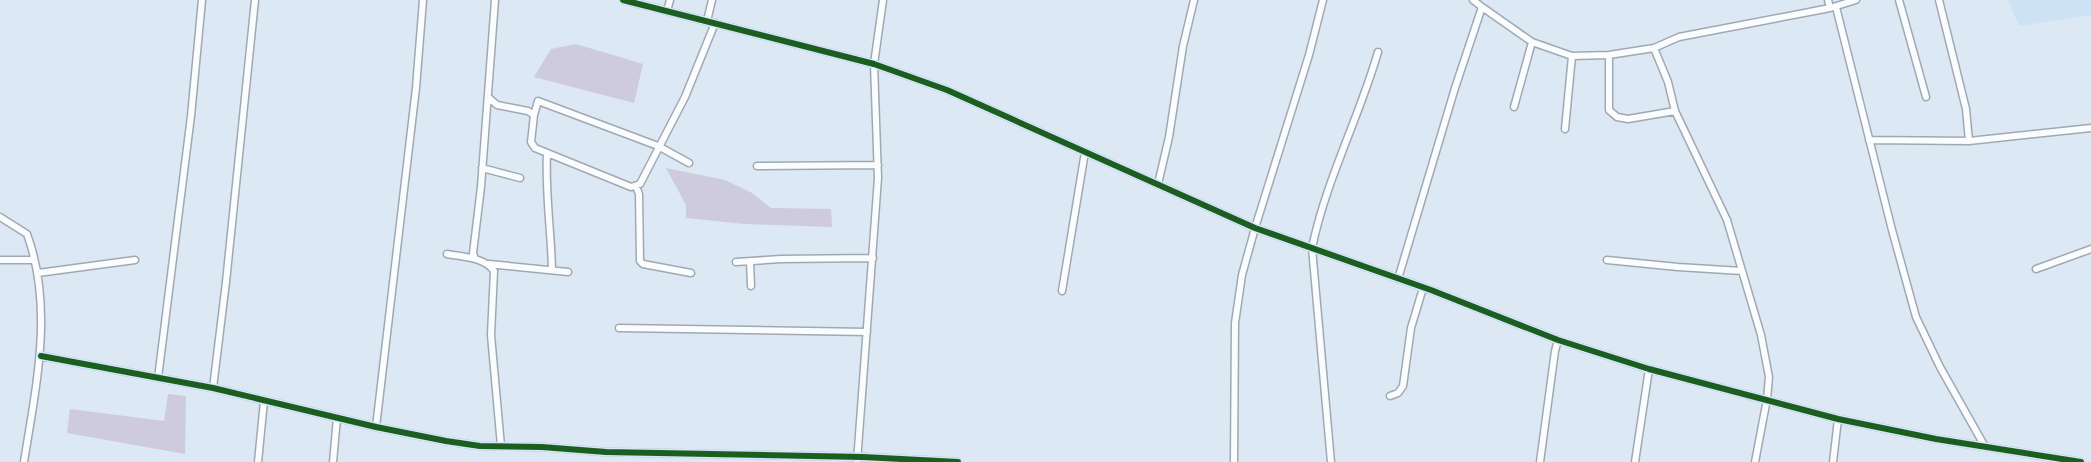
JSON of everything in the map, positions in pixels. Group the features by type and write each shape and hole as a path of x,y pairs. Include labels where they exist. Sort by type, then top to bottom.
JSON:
{"street":[{"path":"158,378 184,171 202,0"},
{"path":"213,388 226,282 254,0"},
{"path":"376,427 416,88 422,0"},
{"path":"474,259 495,0"},
{"path":"623,0 874,64 948,90 1255,228 1423,288 1558,340 1649,369 1838,419 1936,439 2081,462"},
{"path":"667,11 670,0"},
{"path":"706,21 712,0"},
{"path":"857,460 873,258 878,165 874,64 883,0"},
{"path":"1158,184 1169,137 1183,46 1194,0"},
{"path":"1234,462 1235,323 1242,275 1309,55 1323,0"},
{"path":"1473,0 1532,42 1572,56 1609,55 1654,48 1679,37 1833,8 1856,0"},
{"path":"1828,0 1833,8 1916,317 1940,367 1984,446"},
{"path":"1899,0 1926,97"},
{"path":"1939,0 1966,109 1969,141"},
{"path":"1398,279 1455,88 1482,7"},
{"path":"689,163 660,147 538,101 534,115 531,142 536,148 630,187 640,184 660,147 684,97 715,24"},
{"path":"1514,107 1532,42"},
{"path":"1654,48 1668,82 1675,111 1723,209 1761,335 1769,377 1767,399 1755,462"},
{"path":"1331,462 1312,248 1317,221 1337,163 1367,90 1378,52"},
{"path":"1609,55 1609,110 1617,117 1628,119 1675,111"},
{"path":"1565,129 1572,56"},
{"path":"488,97 497,105 528,111 534,115"},
{"path":"1869,140 1969,141 2091,128"},
{"path":"1062,291 1085,152"},
{"path":"547,153 546,185 551,228 552,270"},
{"path":"757,166 878,165"},
{"path":"482,168 520,178"},
{"path":"636,186 640,194 640,261 643,264 691,274"},
{"path":"0,217 27,234 38,273 41,312 40,356 24,462"},
{"path":"2036,269 2091,249"},
{"path":"447,254 489,264 568,272"},
{"path":"736,262 873,258"},
{"path":"0,260 34,260"},
{"path":"38,273 135,260"},
{"path":"1607,260 1742,271"},
{"path":"750,261 751,286"},
{"path":"489,264 494,271 491,335 501,446"},
{"path":"1390,396 1398,393 1403,386 1411,328 1423,288"},
{"path":"619,328 867,332"},
{"path":"1540,462 1552,368 1558,340"},
{"path":"40,356 213,388 376,427 480,446 606,452 958,462"},
{"path":"1635,462 1649,369"},
{"path":"258,462 264,401"},
{"path":"333,462 337,418"},
{"path":"1833,462 1838,419"}],"shaded area":[{"path":"2008,0 2091,0 2091,15 2019,26"},
{"path":"576,44 643,64 634,103 534,77 551,49"},
{"path":"666,168 725,180 752,193 771,208 831,209 832,227 745,224 686,218 686,205"},
{"path":"168,394 186,396 185,454 67,433 70,409 164,421"}],"cycle path":[{"path":"623,0 874,64 947,90 1255,228 1431,290 1558,340 1649,369 1838,419 1936,439 2081,462"},
{"path":"41,356 213,388 376,427 480,446 542,447 606,452 863,457 958,462"}]}
